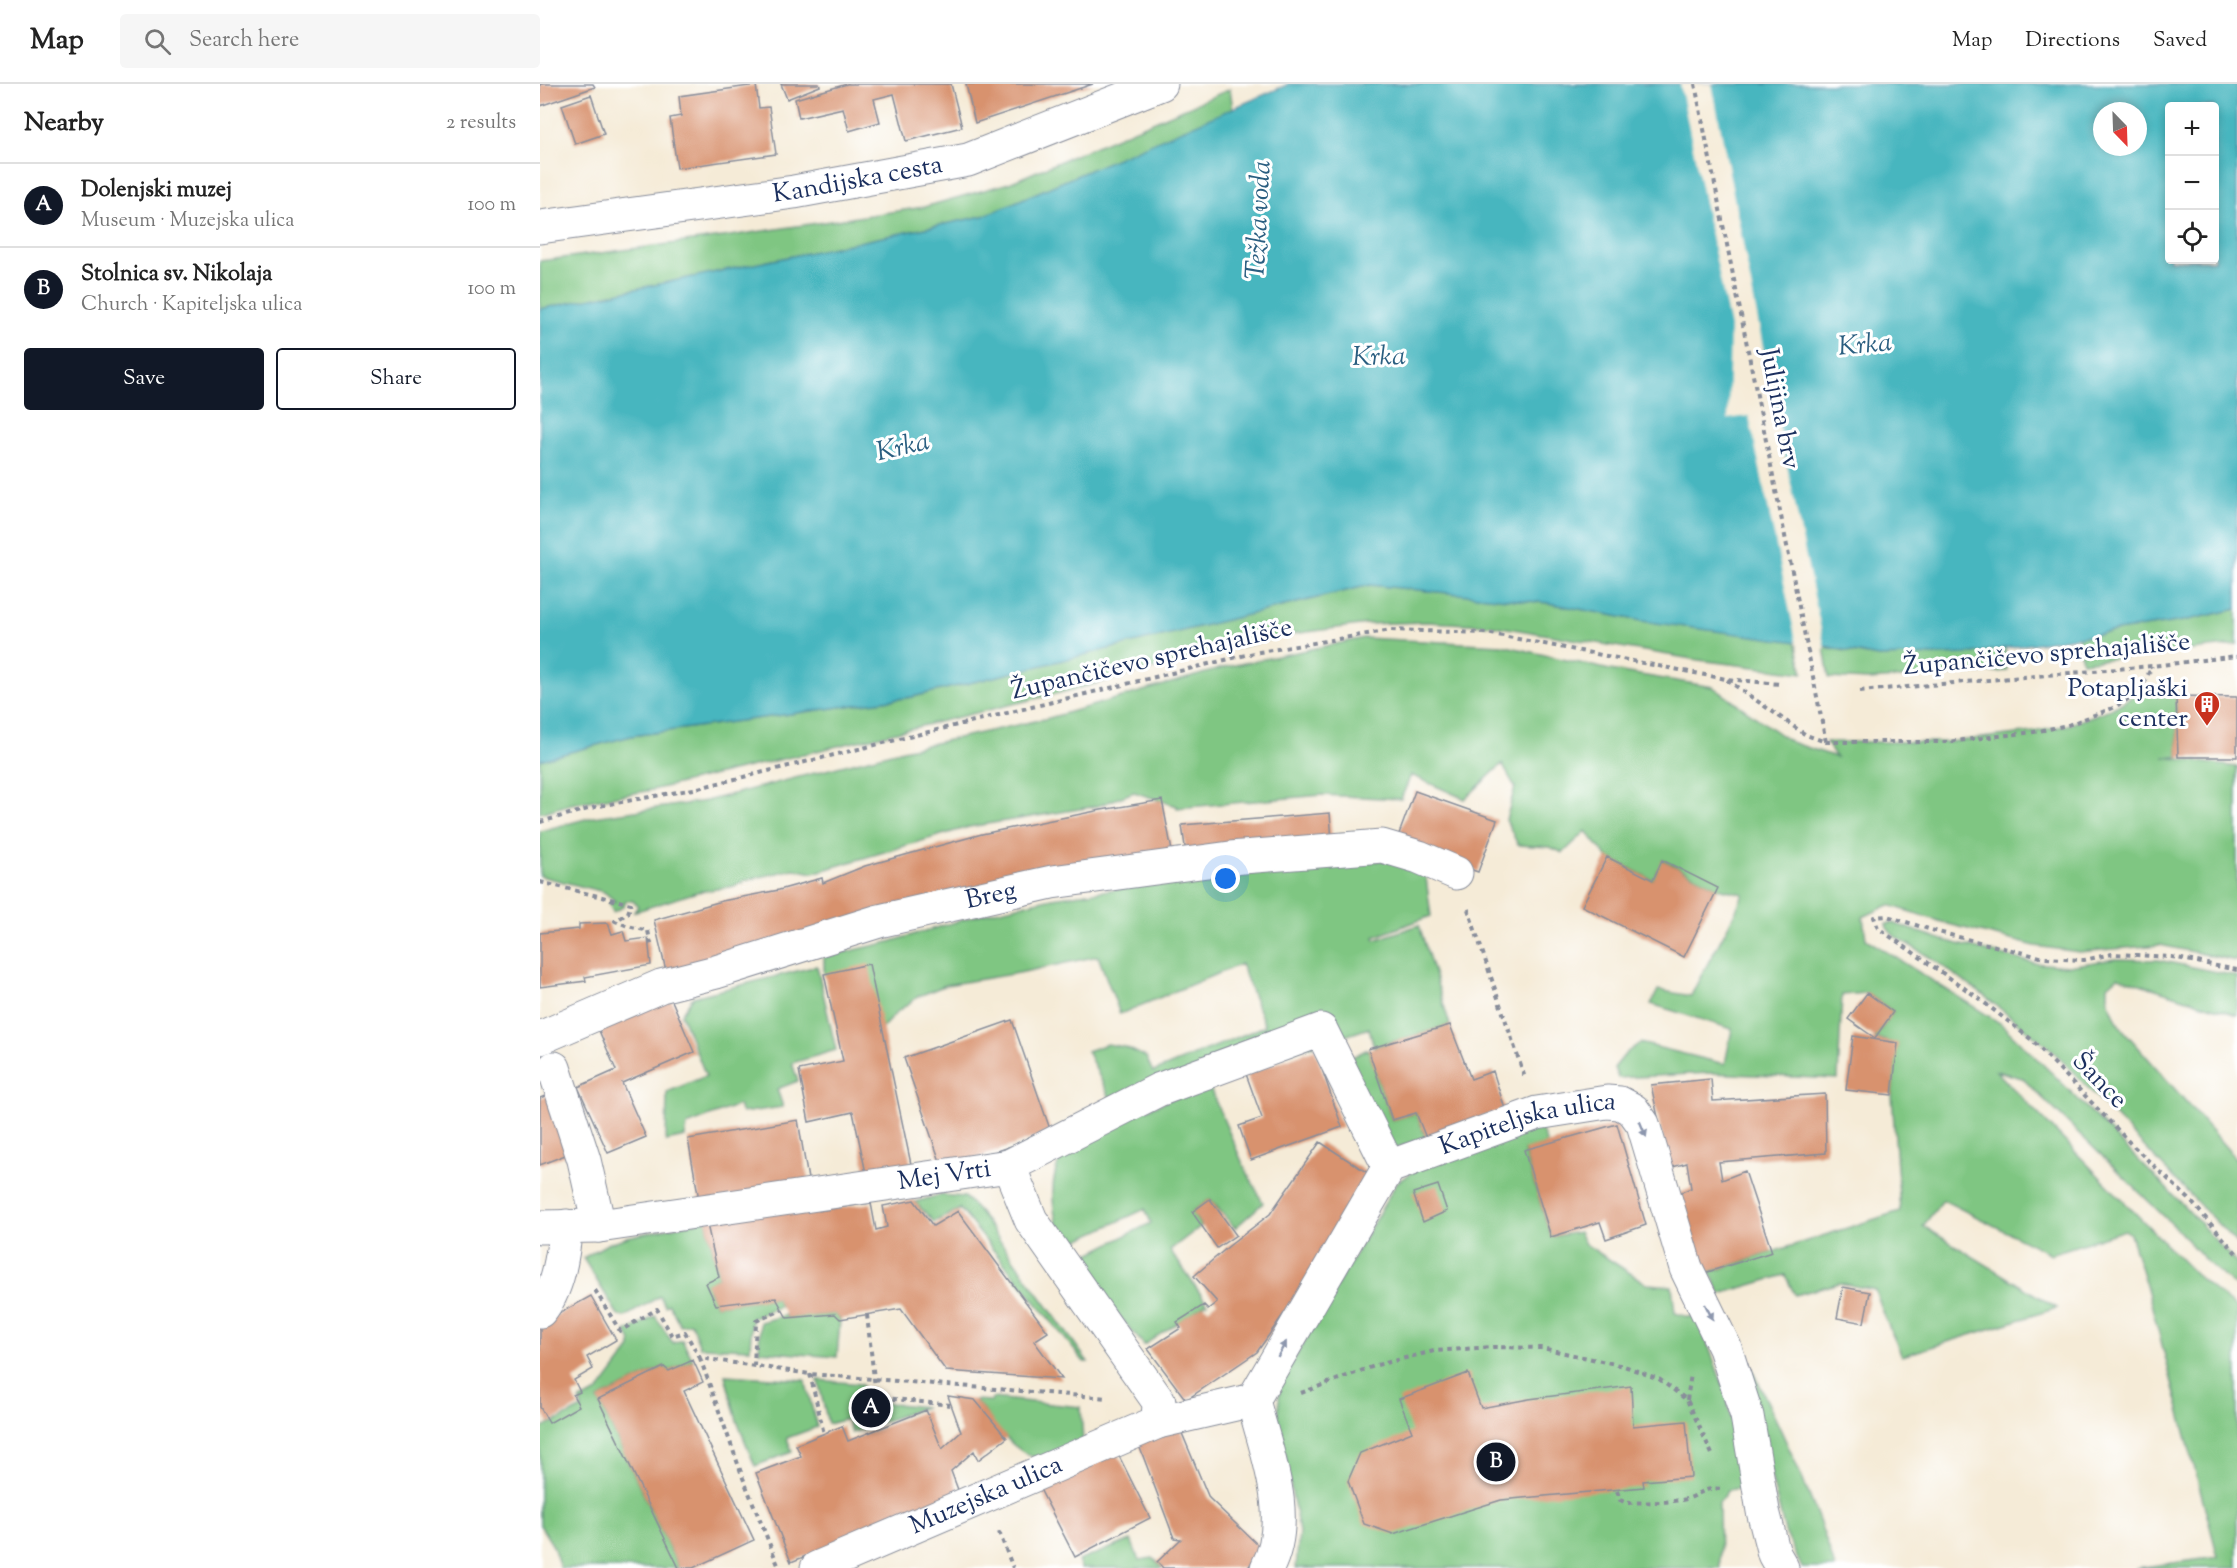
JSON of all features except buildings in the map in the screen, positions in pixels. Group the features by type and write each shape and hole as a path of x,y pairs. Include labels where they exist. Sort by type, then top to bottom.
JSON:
{"street":[{"name":"Kandijska cesta","path":"540,227 794,192 968,160 1161,84"},
{"name":"Breg","path":"541,1038 578,1020 661,987 879,921 1052,882 1230,858 1382,846 1419,857 1456,873"},
{"name":"Mej Vrti","path":"556,1236 599,1226 1009,1166 1158,1090 1322,1030 1389,1167"},
{"path":"541,1038 547,1072 584,1160 599,1226"},
{"name":"Kapiteljska ulica","path":"1389,1167 1537,1113 1607,1102 1620,1103 1633,1110 1643,1124 1686,1268 1725,1348 1744,1408 1763,1511 1774,1554 1782,1568"},
{"path":"1009,1166 1031,1220 1158,1412"},
{"path":"1267,1568 1275,1553 1278,1526 1274,1480 1253,1400 1389,1167"},
{"path":"540,1311 554,1283 556,1236"},
{"name":"Muzejska ulica","path":"817,1568 1158,1412 1253,1400"}],"path":[{"name":"Julijina brv","path":"1695,84 1826,741"},
{"name":"Župančičevo sprehajališče","path":"540,822 599,806 693,789 1254,653 1391,630 1487,633 1726,679 1780,684"},
{"name":"Župančičevo sprehajališče","path":"1860,691 2152,666 2237,656"},
{"path":"1726,679 1806,735 1826,741 1947,742 2034,732 2068,725 2113,708 2140,692 2152,666"},
{"path":"1456,873 1537,1113"},
{"path":"540,882 631,904 628,912 615,921 648,931 661,987"},
{"name":"Šance","path":"2237,970 2172,957 2112,954 2084,960 2044,958 1938,932 1887,916 1874,917 1878,928 1916,953 2032,1040 2132,1145 2189,1200 2237,1254"},
{"path":"556,1236 575,1267 582,1269 620,1331 657,1309 672,1336 685,1332 700,1358 743,1478 779,1567"},
{"path":"754,1366 756,1320 782,1310"},
{"path":"867,1315 876,1397 950,1405"},
{"path":"1304,1393 1377,1365 1434,1350 1493,1347 1542,1348 1624,1366 1659,1378 1687,1400 1715,1462"},
{"path":"700,1358 810,1374 873,1378 1158,1412"},
{"path":"810,1374 824,1434"},
{"path":"1617,1491 1620,1500 1628,1503 1677,1501 1693,1497 1702,1490 1710,1488 1728,1490 1724,1481"}],"green space":[{"path":"1230,89 1233,109 983,216 540,309 540,261 924,207 1009,183"},
{"path":"1370,585 1548,603 1642,621 1796,641 1803,673 1698,660 1489,625 1426,622 1367,624 1285,635 909,729 652,790 571,804 540,813 540,760 631,736 912,697"},
{"path":"2237,609 2237,645 2082,662 2078,637 2183,621"},
{"path":"1364,638 1502,645 1610,670 1713,687 1791,742 1836,757 1826,742 1947,742 2034,732 2068,725 2113,708 2140,692 2176,696 2178,757 2164,757 2237,767 2237,961 2160,945 2079,952 2035,946 1948,924 1889,905 1863,917 1866,939 2000,1023 2188,1210 2237,1264 2237,1288 2206,1261 2178,1230 2022,1078 1996,1071 2195,1274 2237,1309 2237,1568 2135,1568 2218,1557 2148,1292 2130,1234 2125,1230 2051,1254 1943,1200 1923,1226 2057,1308 1902,1356 1875,1290 1839,1283 1795,1295 1785,1275 1720,1294 1710,1272 1900,1211 1892,1095 1897,1044 1875,1038 1893,1012 1867,993 1842,995 1838,1079 1710,1073 1618,1078 1614,1068 1626,1053 1640,1043 1725,1064 1732,1029 1651,1004 1658,990 1691,996 1743,894 1718,888 1663,860 1653,880 1607,857 1586,831 1563,853 1550,847 1518,845 1506,820 1515,787 1502,764 1465,799 1411,775 1401,799 1322,795 1177,808 1177,806 1134,792 1098,806 969,827 813,873 794,869 747,880 735,886 697,892 634,912 638,906 633,901 626,901 623,907 613,912 609,904 615,901 604,892 540,876 540,831 593,817 706,801 903,750 1049,718 1230,666"},
{"path":"1824,647 1878,657 1966,654 2005,648 2007,671 1868,680 1829,678"},
{"path":"1387,860 1425,870 1431,916 1374,937 1375,940 1419,925 1450,1025 1374,1047 1369,1028 1336,1039 1110,1098 1087,1051 1107,1044 1125,1047 1146,1057 1153,1072 1265,1026 1241,964 1120,1014 1098,956 1019,973 946,985 919,996 897,1012 882,1028 824,974 824,957 889,942 978,915 1052,898 1232,873"},
{"path":"1893,923 1943,940 2033,963 2068,966 2115,959 2158,960 2237,976 2237,1015 2118,977 2108,986 2108,1000 2119,1025 2237,1160 2237,1244 2051,1049 1983,995 1931,958 1894,936 1886,924"},
{"path":"817,966 836,1050 792,1063 798,1081 777,1089 783,1107 742,1113 738,1105 687,1125 685,1137 666,1141 667,1092 706,1076 681,1014 693,997"},
{"path":"1368,1049 1392,1120 1416,1113 1426,1138 1393,1149 1346,1060"},
{"path":"1208,1084 1263,1203 1235,1228 1210,1199 1192,1212 1201,1226 1170,1250 1207,1303 1144,1345 1073,1262 1151,1223 1145,1209 1063,1247 1053,1201 1054,1178 1062,1156 1077,1138"},
{"path":"1540,1126 1547,1144 1524,1151 1551,1237 1579,1232 1585,1244 1647,1284 1672,1286 1675,1313 1689,1317 1697,1315 1725,1391 1747,1487 1728,1490 1719,1502 1720,1568 1296,1568 1299,1532 1278,1417 1280,1384 1397,1182 1424,1165"},
{"path":"940,1195 965,1197 979,1212 1088,1362 1084,1362 960,1209 934,1222 915,1202"},
{"path":"706,1220 719,1277 706,1284 716,1305 776,1298 780,1306 752,1318 750,1349 700,1347 691,1323 680,1325 669,1304 665,1306 660,1296 625,1317 618,1315 583,1258 607,1244 627,1237"},
{"path":"835,1314 840,1319 837,1357 759,1351 760,1322 785,1315 787,1318"},
{"path":"655,1316 673,1343 682,1340 693,1360 669,1371 664,1367 598,1399 679,1568 560,1568 553,1546 540,1525 540,1429 582,1408 580,1400 598,1392 631,1348 626,1332"},
{"path":"1736,1336 1803,1479 1835,1568 1802,1568 1785,1532"},
{"path":"725,1375 805,1380 817,1427 787,1438 792,1452 755,1466 737,1421"},
{"path":"818,1380 861,1384 869,1401 925,1407 851,1433 847,1419 828,1424"},
{"path":"992,1398 1081,1407 1083,1444 1048,1458 1037,1458 1027,1454 1016,1447 997,1428 975,1400 992,1401"},
{"path":"1131,1540 1139,1560 1153,1558 1163,1568 1081,1568 1078,1561"}],"water":[{"path":"1289,84 2237,84 2237,609 2183,621 1966,654 1878,657 1820,645 1642,621 1548,603 1370,585 912,697 631,736 540,760 540,309 983,216"}],"pier":[{"path":"1680,84 1712,84 1825,649 1797,645 1749,416 1728,419 1730,327"}],"place":[{"name":"Potapljaški center","path":"2207,727"},
{"name":"Dolenjski muzej","path":"871,1408"},
{"name":"Stolnica sv. Nikolaja","path":"1496,1462"}],"water label":[{"name":"Težka voda","path":"1260,220"},
{"name":"Krka","path":"1865,346"},
{"name":"Krka","path":"1379,358"},
{"name":"Krka","path":"903,448"}]}
